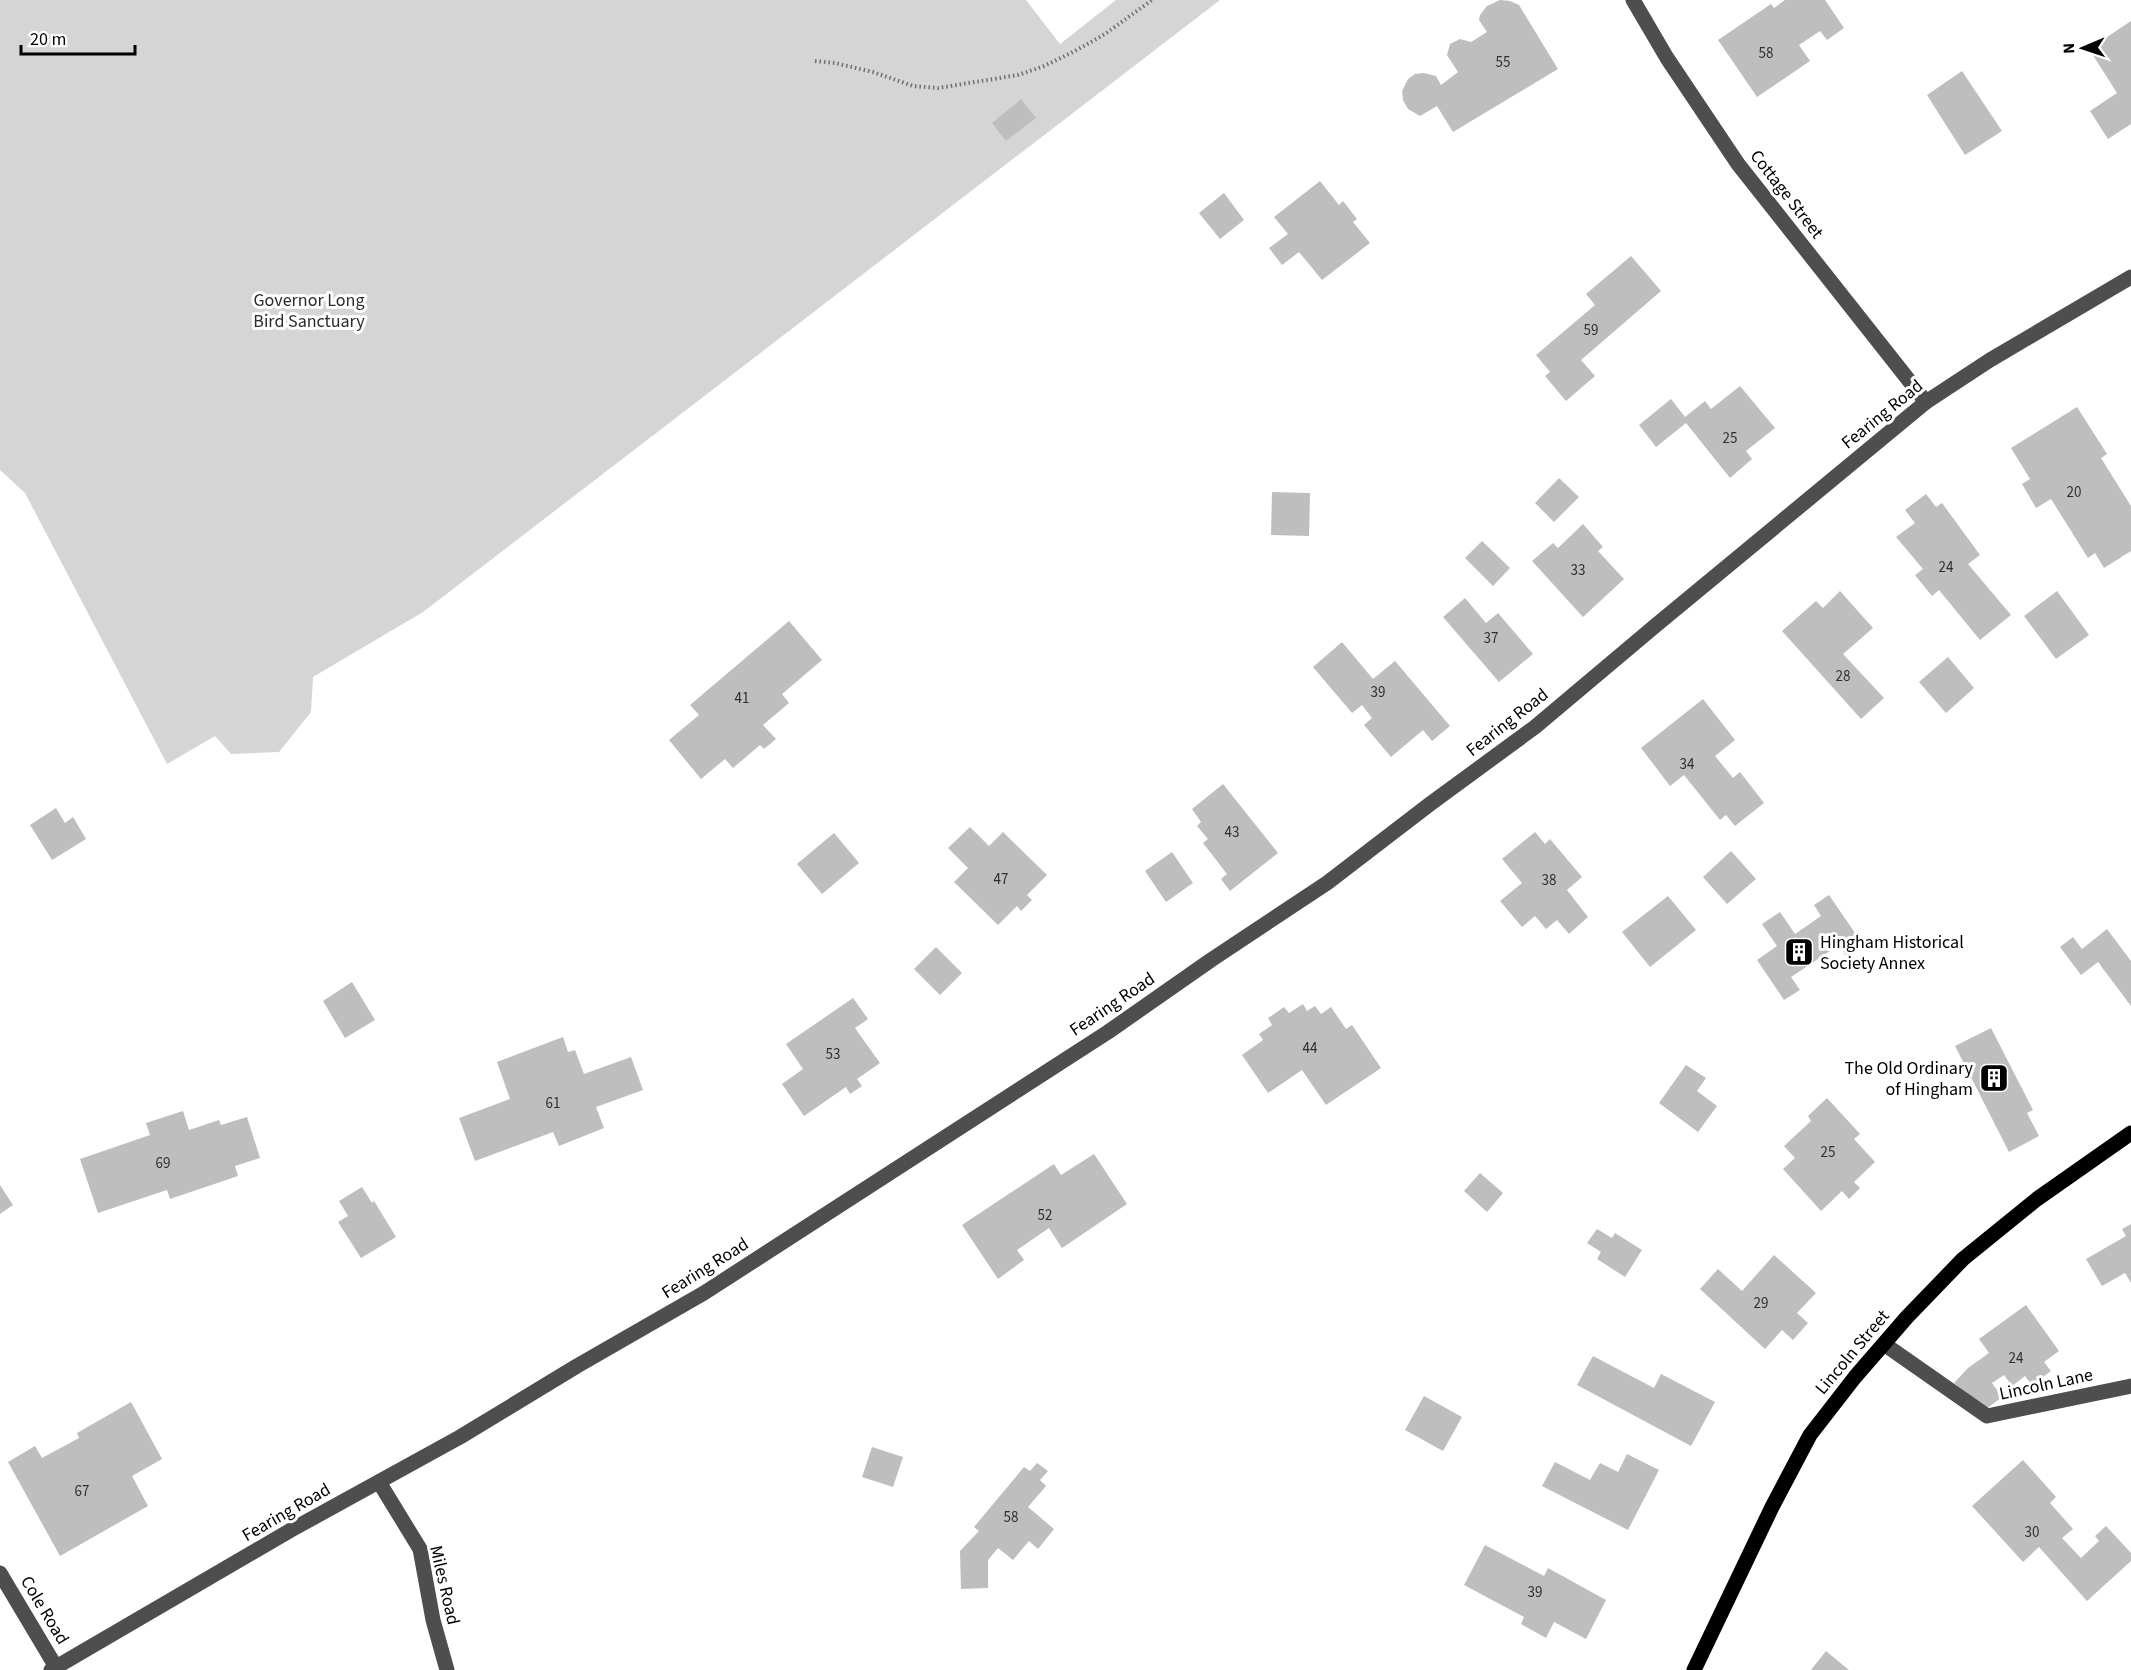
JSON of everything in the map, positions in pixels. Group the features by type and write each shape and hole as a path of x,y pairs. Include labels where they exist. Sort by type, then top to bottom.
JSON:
{"main road":[{"name":"Lincoln Street","path":"1694,1670 1772,1507 1810,1435 1855,1377 1963,1259 2037,1199 2131,1133"}],"street":[{"name":"Cottage Street","path":"1633,0 1667,58 1738,164 1926,402"},
{"name":"Fearing Road","path":"54,1668 291,1530 460,1437 704,1293 992,1109 1328,883 1430,804 1535,728 1654,626 1926,402 1990,360 2131,277"},
{"name":"Lincoln Lane","path":"1884,1344 1987,1416 2131,1386"},
{"name":"Miles Road","path":"378,1482 420,1549 433,1620 447,1670"},
{"name":"Cole Road","path":"0,1573 54,1668"}],"path":[{"path":"815,61 873,72 913,86 938,88 1018,75 1044,66 1105,34 1152,0"}],"green space":[{"name":"Governor Long Bird Sanctuary","path":"0,0 1026,0 1060,44 1116,0 1220,0 423,612 313,677 311,712 279,752 231,754 215,736 167,764 25,493 0,470"}],"building":[{"path":"1500,0 1519,5 1558,69 1453,132 1437,106 1420,116 1408,109 1403,100 1402,91 1408,79 1415,74 1424,73 1436,76 1441,85 1458,72 1447,55 1450,44 1460,39 1471,42 1487,32 1479,20 1480,15 1487,6"},
{"path":"1785,0 1825,0 1844,28 1827,40 1820,31 1799,45 1810,61 1757,97 1718,40 1771,4 1774,8"},
{"path":"2131,21 2131,124 2108,139 2090,111 2117,93 2089,49"},
{"path":"1962,71 2002,131 1965,155 1927,95"},
{"path":"1021,99 1036,118 1006,141 992,123"},
{"path":"1320,181 1339,205 1343,201 1357,219 1353,222 1370,243 1322,280 1299,252 1282,265 1269,248 1288,234 1274,217"},
{"path":"1224,193 1244,220 1220,239 1199,213"},
{"path":"1631,256 1661,291 1581,360 1595,376 1566,401 1545,376 1550,372 1536,355 1595,305 1586,294"},
{"path":"1740,386 1775,428 1746,451 1752,459 1730,478 1686,423 1656,447 1639,425 1671,399 1685,417 1705,401 1711,409"},
{"path":"2077,407 2107,454 2101,458 2131,506 2131,551 2104,568 2095,553 2088,558 2051,499 2036,508 2022,484 2030,479 2011,448"},
{"path":"1559,478 1579,497 1554,522 1535,503"},
{"path":"1272,492 1310,493 1309,536 1271,535"},
{"path":"1926,494 1936,507 1942,503 1980,555 1968,564 2011,615 1980,640 1939,590 1932,596 1915,575 1923,569 1896,537 1915,523 1905,510"},
{"path":"1583,524 1603,547 1598,551 1624,579 1583,617 1532,561 1553,543 1558,548"},
{"path":"1482,541 1510,568 1493,586 1465,558"},
{"path":"1840,591 1873,628 1843,654 1884,698 1861,719 1782,631 1816,601 1823,608"},
{"path":"2057,591 2089,635 2056,659 2024,616"},
{"path":"1465,598 1486,623 1498,613 1533,654 1499,682 1443,617"},
{"path":"789,621 822,660 782,694 789,703 763,725 776,739 764,749 760,745 733,768 725,759 701,779 669,740 699,715 690,705"},
{"path":"1342,642 1373,679 1395,661 1450,726 1432,741 1423,730 1391,757 1364,725 1372,718 1362,705 1352,713 1313,667"},
{"path":"1948,657 1974,688 1946,713 1919,682"},
{"path":"1703,699 1735,740 1715,756 1733,778 1740,772 1764,803 1735,826 1726,815 1720,820 1684,775 1670,786 1641,748"},
{"path":"1223,784 1278,853 1230,891 1221,879 1227,874 1203,843 1208,839 1197,826 1201,822 1192,809"},
{"path":"56,808 65,823 73,817 86,839 52,860 30,825"},
{"path":"970,827 989,846 1003,832 1047,875 1027,895 1032,900 1021,911 1017,906 998,925 954,882 968,868 948,848"},
{"path":"1535,832 1545,844 1550,839 1582,877 1567,890 1588,917 1569,934 1557,920 1546,929 1535,916 1522,927 1500,901 1522,883 1502,859"},
{"path":"834,833 859,863 822,894 797,864"},
{"path":"1731,851 1756,879 1727,904 1703,877"},
{"path":"1172,852 1193,883 1166,902 1145,871"},
{"name":"Hingham Historical Society Annex","path":"1829,895 1864,946 1847,957 1839,945 1791,977 1800,990 1784,1000 1757,960 1777,946 1762,924 1780,912 1795,934 1821,916 1814,905"},
{"path":"1668,896 1696,930 1650,967 1622,932"},
{"path":"2107,929 2131,961 2131,1006 2098,962 2081,975 2060,947 2073,937 2082,949"},
{"path":"936,947 962,973 940,995 914,969"},
{"path":"352,982 375,1020 345,1038 323,1001"},
{"path":"853,998 868,1019 855,1028 880,1063 857,1079 862,1086 850,1094 846,1087 804,1116 782,1084 803,1069 786,1044"},
{"path":"1303,1004 1307,1011 1315,1006 1321,1014 1331,1007 1346,1029 1352,1025 1381,1068 1326,1105 1302,1070 1268,1093 1242,1055 1263,1040 1259,1034 1272,1025 1268,1018 1284,1007 1289,1013"},
{"name":"The Old Ordinary of Hingham","path":"1991,1028 2033,1110 2027,1113 2039,1136 2009,1152 1955,1046"},
{"path":"563,1037 568,1052 575,1050 584,1074 631,1057 643,1090 596,1107 604,1128 559,1146 553,1132 475,1161 459,1118 510,1099 497,1062"},
{"path":"1686,1065 1706,1078 1697,1091 1717,1106 1698,1132 1659,1103"},
{"path":"1827,1098 1860,1134 1854,1139 1875,1162 1854,1182 1860,1188 1849,1199 1842,1191 1821,1211 1783,1169 1795,1158 1784,1146 1811,1121 1808,1116"},
{"path":"183,1111 189,1130 219,1120 221,1125 247,1117 260,1158 235,1166 238,1176 170,1199 167,1190 98,1213 80,1159 150,1135 146,1123"},
{"path":"1094,1154 1127,1204 1062,1248 1049,1228 1017,1250 1024,1260 998,1279 962,1225 1054,1164 1061,1175"},
{"path":"1480,1173 1503,1193 1487,1212 1464,1191"},
{"path":"0,1185 13,1205 0,1214"},
{"path":"362,1187 372,1203 374,1201 396,1237 361,1258 338,1222 348,1216 339,1201"},
{"path":"2131,1224 2131,1283 2125,1273 2102,1286 2086,1259 2126,1236 2122,1229"},
{"path":"1597,1229 1612,1238 1615,1233 1642,1250 1625,1277 1597,1259 1601,1252 1587,1243"},
{"path":"1774,1255 1816,1293 1797,1313 1808,1323 1793,1340 1782,1330 1765,1349 1700,1289 1718,1269 1742,1291"},
{"path":"2026,1305 2059,1351 2044,1362 2051,1371 2032,1385 2025,1376 2012,1386 2004,1375 1992,1383 2002,1397 1986,1409 1954,1383 1968,1368 1989,1353 1979,1339"},
{"path":"1593,1356 1654,1388 1661,1374 1715,1402 1691,1446 1577,1385"},
{"path":"1424,1396 1462,1417 1443,1451 1405,1430"},
{"path":"131,1402 162,1459 132,1476 148,1506 60,1556 8,1462 35,1446 42,1458 79,1438 77,1433"},
{"path":"872,1447 903,1457 893,1487 862,1477"},
{"path":"1627,1454 1659,1470 1628,1530 1542,1486 1555,1462 1590,1480 1600,1463 1618,1472"},
{"path":"2023,1460 2056,1497 2050,1503 2073,1529 2062,1538 2081,1558 2099,1541 2095,1536 2106,1526 2131,1553 2131,1561 2087,1601 2039,1547 2023,1562 1972,1506"},
{"path":"1037,1463 1048,1471 1040,1480 1046,1486 1028,1507 1054,1529 1038,1549 1029,1541 1013,1560 998,1548 988,1560 988,1588 961,1589 960,1551 979,1531 974,1527 1024,1467 1030,1471"},
{"path":"1485,1545 1544,1576 1548,1568 1606,1600 1586,1639 1554,1622 1546,1638 1521,1624 1524,1617 1464,1585"},
{"path":"1826,1651 1849,1670 1811,1670"}],"place":[{"name":"Hingham Historical Society Annex","path":"1799,952"},
{"name":"The Old Ordinary of Hingham","path":"1994,1078"}]}
